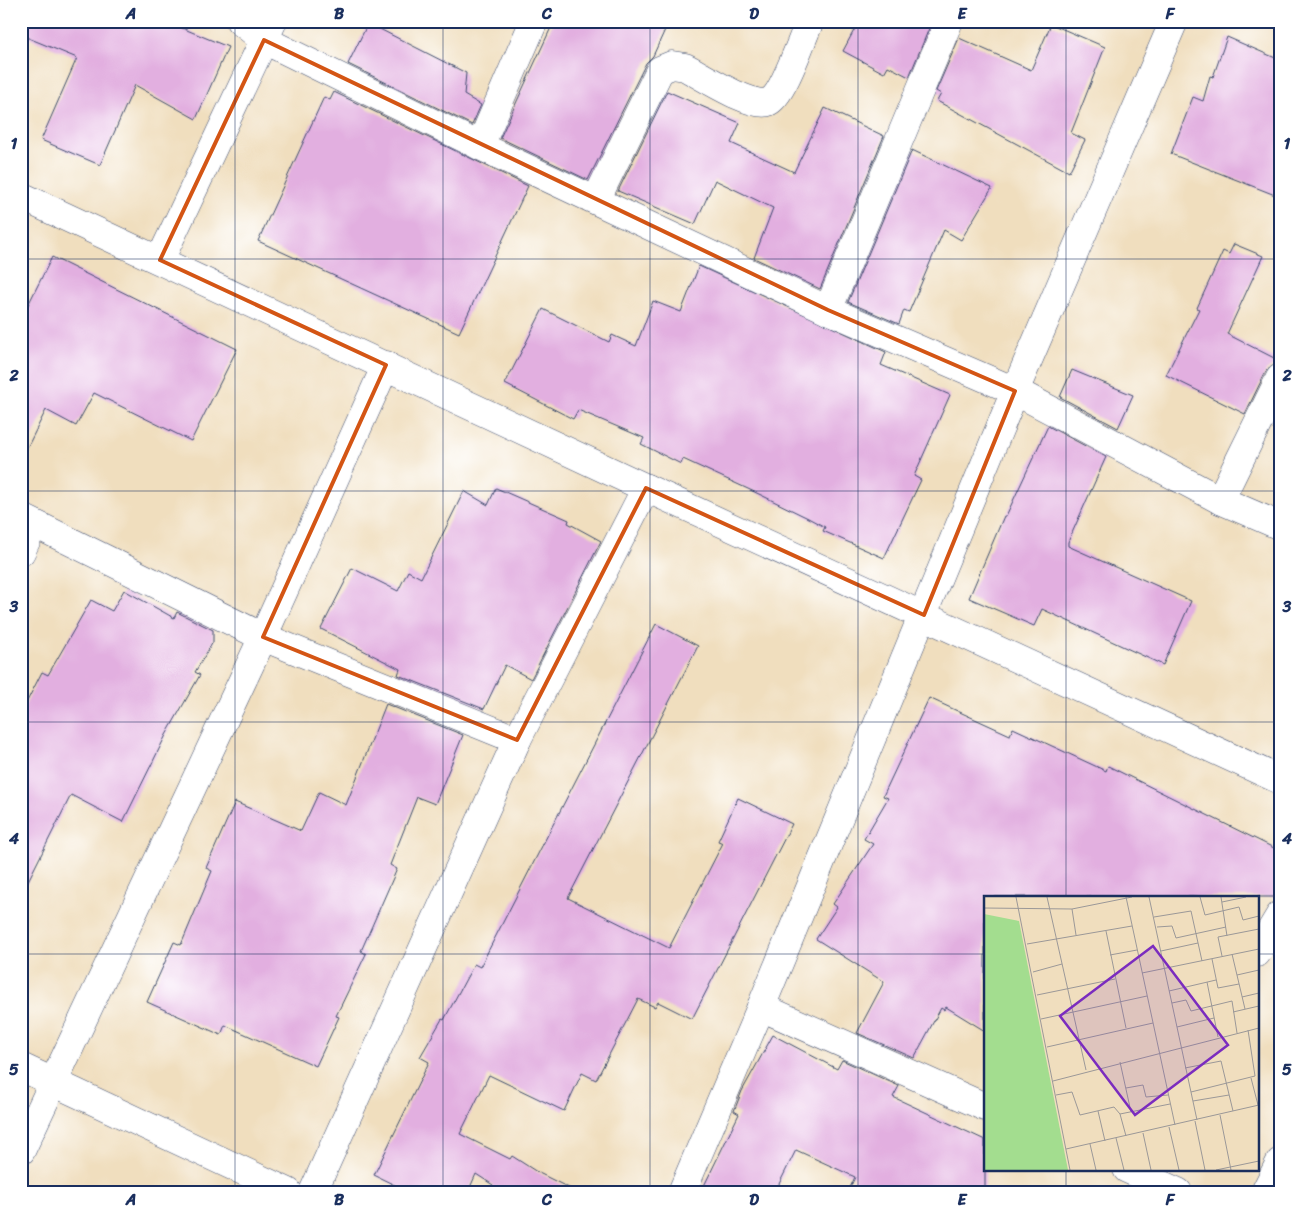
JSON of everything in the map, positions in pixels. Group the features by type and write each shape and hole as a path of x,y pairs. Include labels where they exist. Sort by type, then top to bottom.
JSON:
{"street":[{"path":"240,21 268,30 480,146 828,310 1015,391 1220,500 1280,526"},
{"path":"480,146 534,21"},
{"path":"596,200 660,70 672,65 685,67 754,103 768,102 778,93 810,21"},
{"path":"828,310 950,21"},
{"path":"682,1192 924,615 1168,23"},
{"path":"160,260 268,30"},
{"path":"21,196 646,488 1280,780"},
{"path":"21,1151 263,638 386,365"},
{"path":"1220,500 1280,378"},
{"path":"312,1192 517,740 646,488"},
{"path":"21,552 28,521 263,638 517,740"},
{"path":"1258,951 1280,915"},
{"path":"761,1007 984,1107"},
{"path":"21,1067 288,1192"},
{"path":"1265,1192 1280,1162"},
{"path":"1129,1170 1178,1192"}],"highlighted area":[{"path":"264,40 828,310 1015,391 924,615 646,488 517,740 263,637 386,365 160,260"}],"building":[{"path":"21,21 165,21 228,47 196,119 135,85 100,165 41,140 77,58 21,35"},
{"path":"554,21 669,21 653,56 646,63 588,180 500,138"},
{"path":"859,21 920,21 930,26 909,77 888,66 884,73 843,51"},
{"path":"368,23 466,73 464,95 481,105 472,125 348,64"},
{"path":"1051,24 1105,47 1071,133 1085,140 1069,172 937,101 941,94 936,91 959,38 1031,70"},
{"path":"1227,37 1280,60 1280,197 1171,154 1193,97 1203,101 1210,76 1213,77"},
{"path":"667,91 740,123 731,143 794,172 825,108 884,136 820,289 754,258 773,208 715,180 695,224 618,191"},
{"path":"334,92 528,186 459,333 258,241 324,97 330,100"},
{"path":"912,150 992,188 961,240 944,230 909,312 904,310 899,324 848,302"},
{"path":"1234,244 1263,256 1227,334 1280,361 1266,371 1245,414 1166,375 1199,309 1197,308 1223,251 1229,254"},
{"path":"52,257 237,349 191,441 94,393 76,426 46,410 21,460 21,319"},
{"path":"699,266 886,352 881,365 950,395 914,476 921,480 884,558 823,531 825,527 761,495 683,459 681,464 641,444 644,438 578,410 573,419 505,384 543,309 609,342 612,335 636,346 653,301 681,312"},
{"path":"1072,370 1133,395 1118,428 1060,397"},
{"path":"1280,414 1280,432 1273,429"},
{"path":"1048,426 1106,457 1068,542 1068,546 1191,601 1163,665 1042,609 1034,626 969,598 1004,516 1006,516"},
{"path":"496,488 569,520 568,523 601,541 531,679 505,665 484,709 398,675 400,669 321,629 352,568 398,591 408,571 421,578 464,491 488,505"},
{"path":"124,590 174,618 177,612 213,630 213,642 195,672 200,675 166,735 123,822 71,795 21,895 21,713 42,672 48,675 91,600 112,611"},
{"path":"656,624 698,646 568,898 669,948 723,843 718,841 738,798 792,824 692,1019 658,1002 655,1007 638,999 596,1080 582,1073 564,1111 489,1075 460,1134 510,1159 512,1156 537,1172 577,1192 489,1192 493,1185 476,1174 468,1192 409,1192 374,1175 429,1062 420,1057 442,1019 444,1020 474,964 480,967"},
{"path":"929,698 1010,735 1013,728 1106,771 1108,766 1280,851 1280,897 984,896 984,1030 946,1007 944,1010 941,1008 914,1058 857,1033 884,982 816,939 837,907 833,904 873,844 864,839 888,798 883,796"},
{"path":"386,704 463,735 435,804 417,797 390,865 397,869 361,951 366,954 336,1016 339,1017 316,1066 225,1025 221,1035 147,1002 174,942 181,945 212,871 206,868 235,802 301,831 319,792 346,805"},
{"path":"773,1035 837,1069 842,1060 899,1086 893,1097 984,1140 985,1192 848,1192 855,1177 796,1150 775,1192 701,1192 739,1114 734,1111 742,1091"}]}
